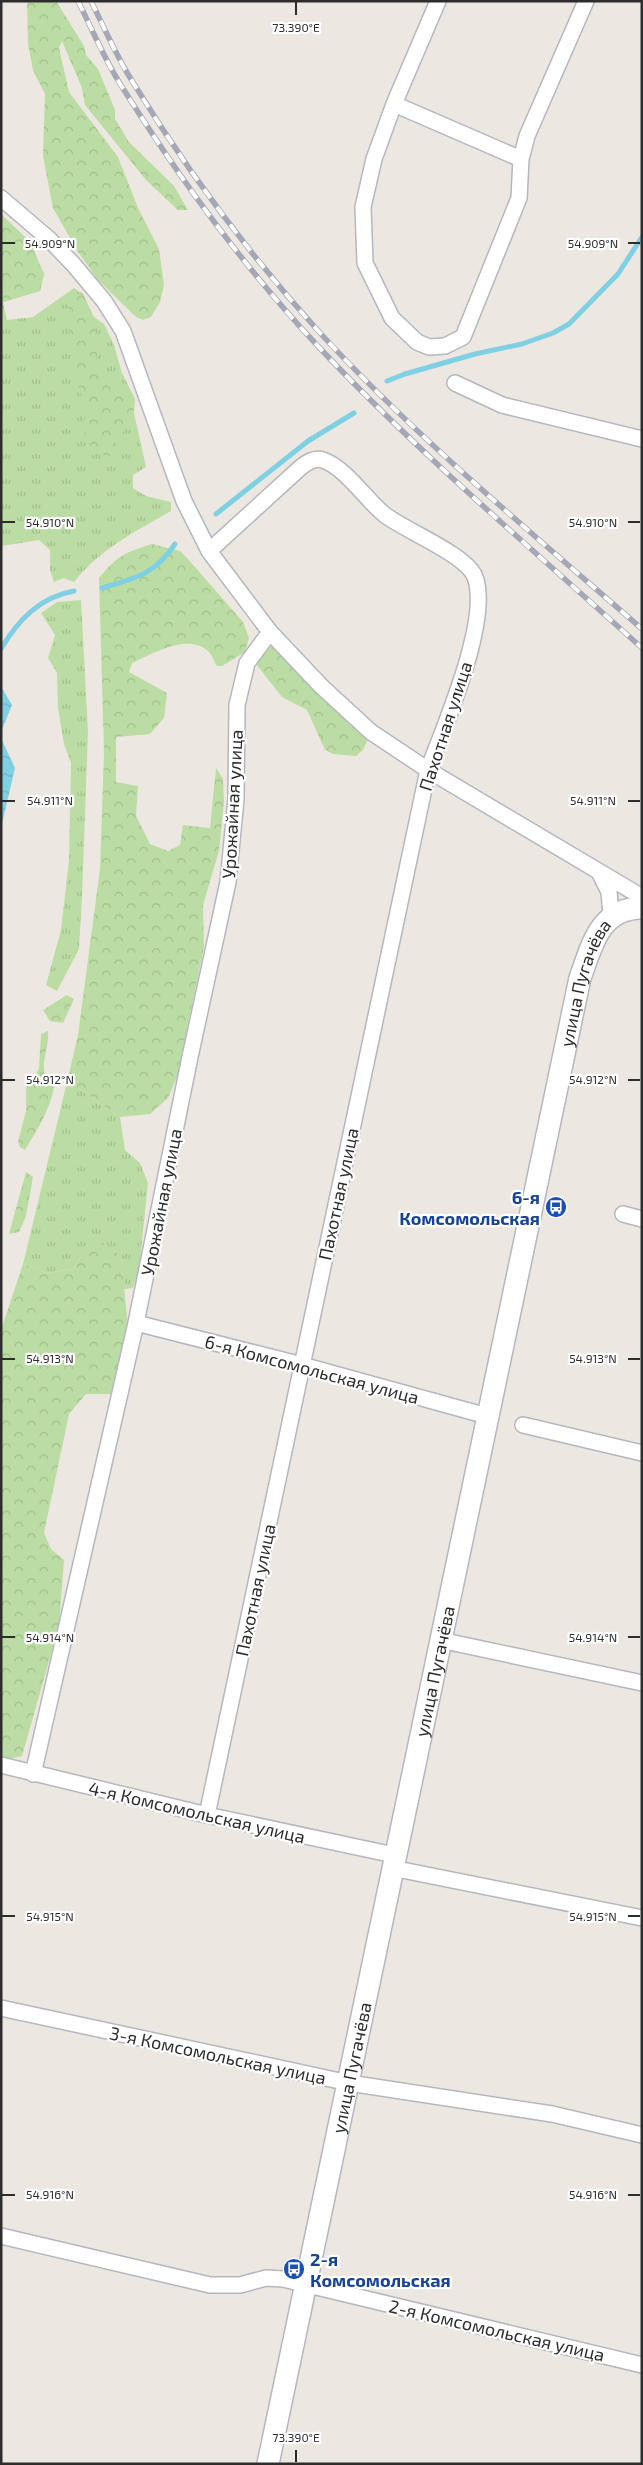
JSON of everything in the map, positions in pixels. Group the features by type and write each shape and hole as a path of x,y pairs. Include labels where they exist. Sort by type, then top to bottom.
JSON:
{"main road":[{"name":"улица Пугачёва","path":"268,2464 580,978 596,935 612,915 642,908"}],"street":[{"path":"438,1 394,104 374,159 363,207 365,263 392,318 417,342 429,347 445,346 463,337 519,198 521,159 528,136 586,1"},
{"path":"394,104 521,159"},
{"path":"1,198 49,239 73,264 104,301 124,331 184,501 209,551 270,632 321,686 371,732 428,770 642,896"},
{"path":"456,383 502,405 642,439"},
{"name":"Пахотная улица","path":"207,1815 428,770 462,679 475,625 477,597 475,576 464,565 426,538 386,516 334,466 321,459 309,461 300,468 209,551"},
{"name":"Урожайная улица","path":"33,1774 136,1323 228,882 236,799 237,705 247,663 270,632"},
{"path":"599,872 609,892 612,915"},
{"path":"623,1214 642,1219"},
{"name":"6-я Комсомольская улица","path":"136,1323 302,1365 487,1416"},
{"path":"523,1425 642,1454"},
{"path":"440,1640 642,1683"},
{"name":"4-я Комсомольская улица","path":"1,1765 393,1862 642,1918"},
{"name":"3-я Комсомольская улица","path":"1,2008 349,2083 552,2114 642,2135"},
{"name":"2-я Комсомольская улица","path":"1,2236 210,2285 240,2285 266,2278 284,2279 642,2365"}],"green space":[{"path":"27,1 56,1 84,46 86,55 98,69 115,110 115,119 129,142 174,186 188,210 178,210 146,180 85,105 82,88 62,41 59,48 69,92 118,157 138,208 159,249 164,285 160,302 151,317 143,320 136,317 98,280 78,252 53,208 43,156 45,94 33,70 28,44"},
{"path":"1,214 30,242 44,274 40,291 3,302 7,320 33,317 74,288 83,294 94,317 104,324 114,345 122,373 135,399 134,413 146,467 133,475 133,488 146,496 171,502 171,511 107,550 84,570 74,582 64,578 54,582 50,570 50,550 39,540 1,546"},
{"path":"1,214 30,242 44,274 40,291 3,302"},
{"path":"75,294 83,294 93,319 96,336 96,364 124,386 133,400 134,408 128,425 125,430 112,438 113,456 95,454 85,437 83,424 87,411 75,377 72,341 67,323 68,305"},
{"path":"152,544 180,551 243,622 249,638 245,652 222,666 217,666 209,652 201,646 181,644 160,650 132,663 129,672 167,693 164,718 150,734 116,737 116,782 138,786 136,816 150,844 168,851 180,845 183,825 210,828 216,768 223,779 224,802 219,851 203,905 204,947 177,1077 168,1098 150,1114 120,1117 78,1088 69,1074 78,1035 100,869 104,753 99,578 111,564 122,556"},
{"path":"81,600 88,732 79,949 57,991 46,985 61,930 69,861 71,763 64,744 58,708 57,673 48,658 55,635 41,613 57,602"},
{"path":"267,646 275,648 345,720 369,737 363,750 356,756 333,754 325,750 307,710 282,697 256,664 260,652"},
{"path":"67,995 74,999 63,1023 50,1021 43,1010"},
{"path":"48,1031 44,1068 48,1081 54,1087 46,1112 25,1150 20,1147 18,1142 26,1111 26,1088 39,1069 41,1034"},
{"path":"69,1074 78,1088 120,1117 125,1150 140,1163 148,1183 139,1270 133,1288 124,1289 121,1256 84,1251 74,1269 47,1273 23,1264"},
{"path":"26,1172 33,1177 26,1216 19,1232 9,1234"},
{"path":"102,1242 121,1256 128,1327 111,1394 86,1394 69,1414 44,1533 51,1549 64,1560 59,1626 22,1756 9,1759 1,1757 1,1330 23,1264 47,1273 74,1269 84,1251"}],"water":[{"path":"1,686 12,705 1,732"},
{"path":"1,738 15,768 1,828"}],"waterway":[{"path":"387,381 475,354 522,344 553,333 569,324 618,274 642,237"},
{"path":"216,514 308,441 354,413"},
{"path":"102,588 135,578 152,569 160,563 175,544"},
{"path":"1,649 31,611 40,604 74,591"}],"railway":[{"path":"78,1 117,80 167,156 238,253 288,314 353,383 434,461 642,648"},
{"path":"91,1 128,74 176,149 245,244 295,305 358,373 437,449 642,629"}],"place":[{"name":"6-я Комсомольская","path":"556,1207"},
{"name":"2-я Комсомольская","path":"294,2269"}]}
